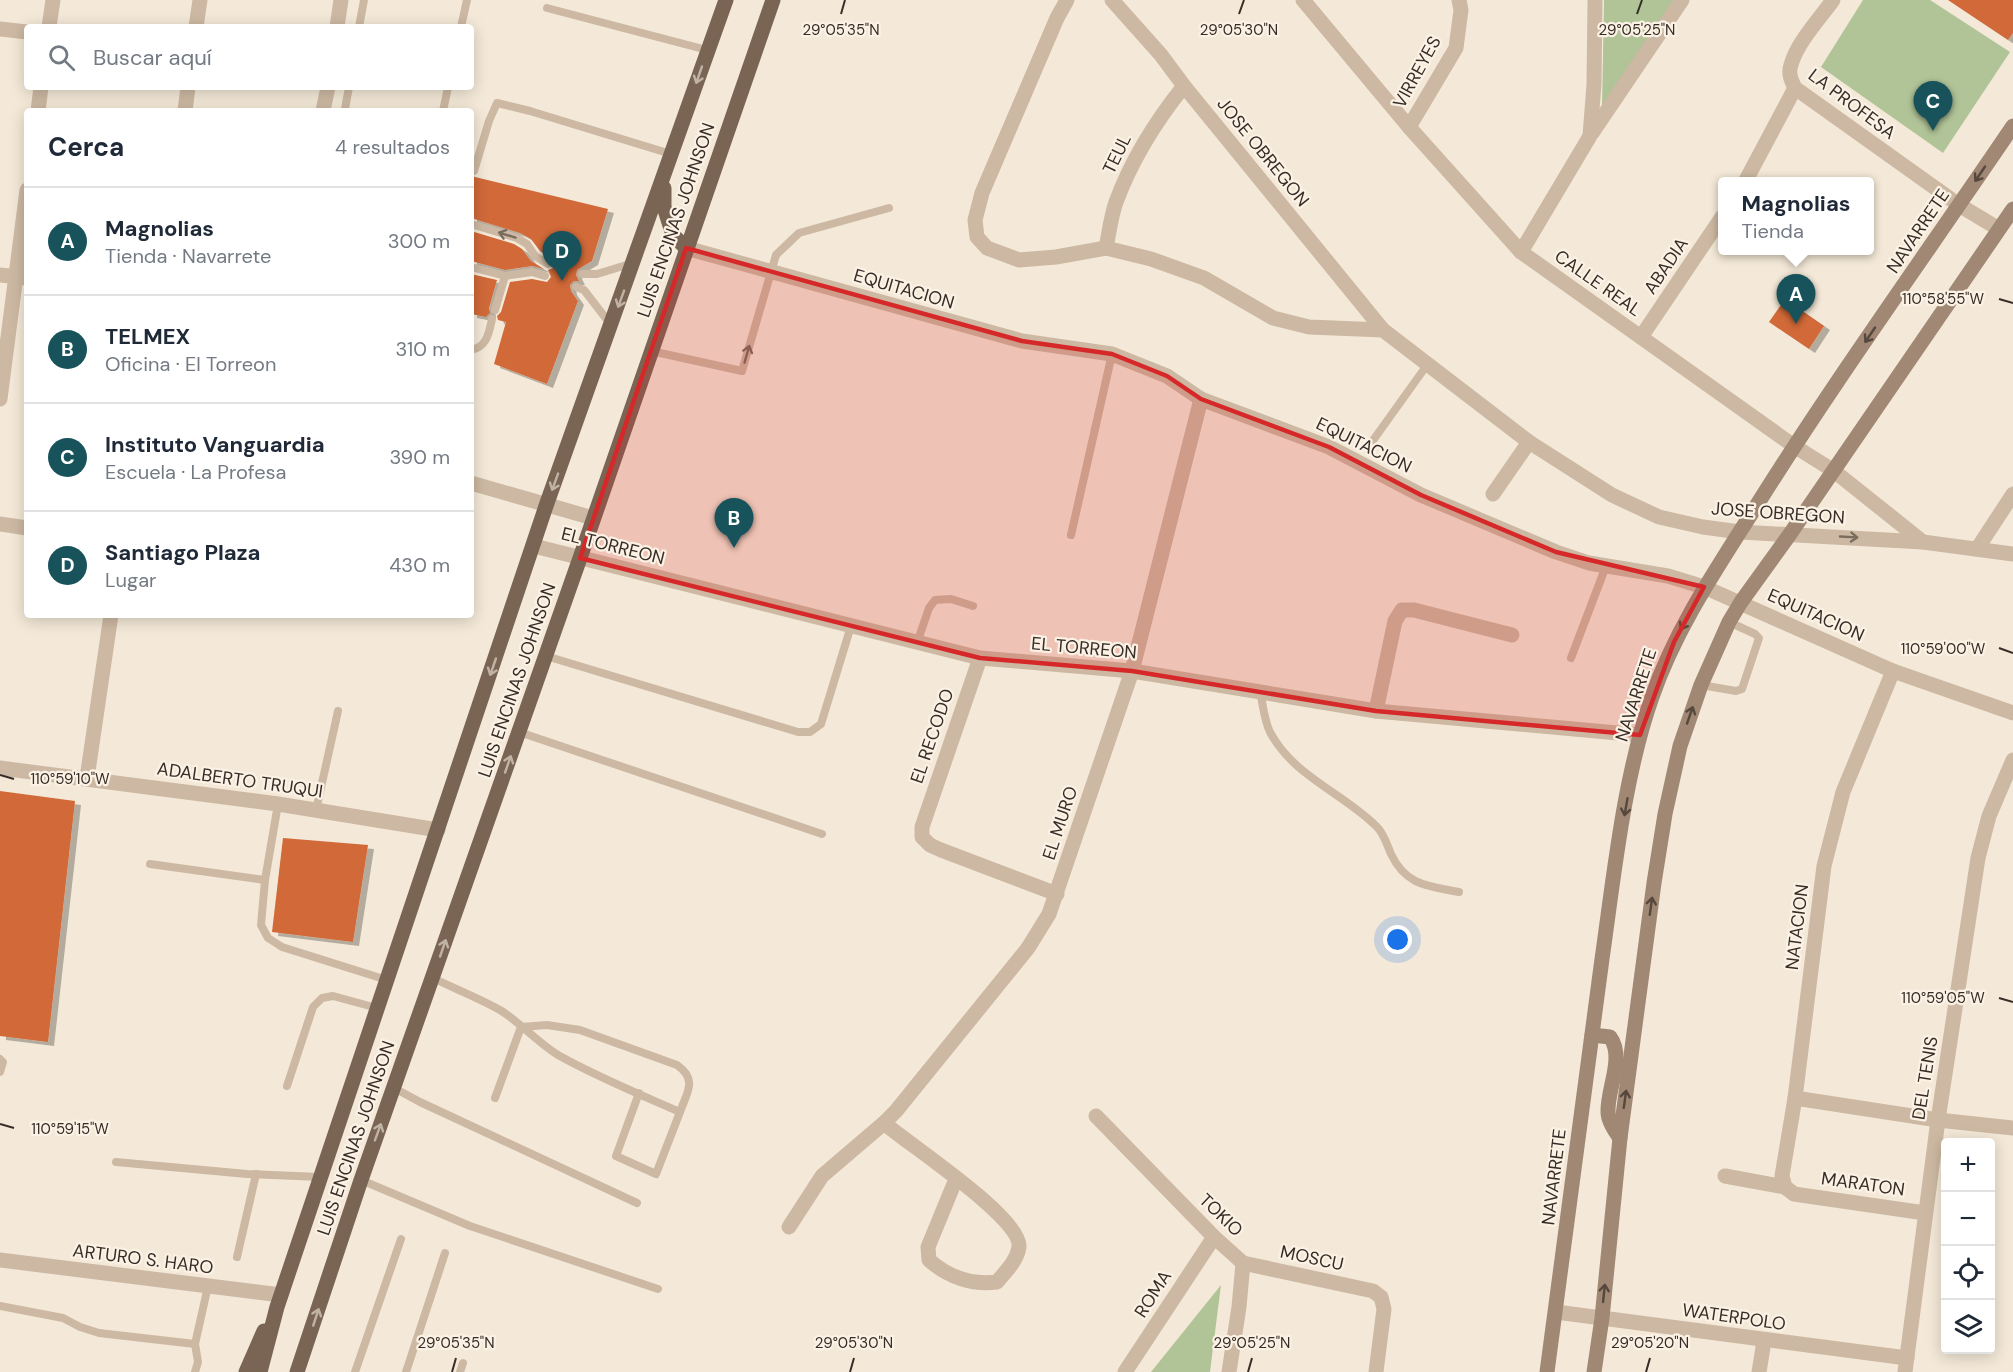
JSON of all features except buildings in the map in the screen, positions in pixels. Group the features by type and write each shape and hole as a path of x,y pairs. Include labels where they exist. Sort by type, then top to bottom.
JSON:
{"main road":[{"name":"LUIS ENCINAS JOHNSON","path":"260,1372 279,1301 547,503 726,0"},
{"name":"LUIS ENCINAS JOHNSON","path":"297,1372 361,1180 546,656 773,0"},
{"name":"NAVARRETE","path":"1547,1372 1624,816 1640,735 1652,696 1674,642 1704,586 1794,446 2013,126"},
{"path":"663,179 664,207 673,236 686,248"},
{"path":"1594,1372 1602,1318 1620,1138 1654,884 1665,814 1680,746 1701,685 1729,622 1741,602 1834,471 2013,208"},
{"path":"1592,1035 1610,1037 1615,1043 1616,1055 1608,1113 1612,1127 1620,1138"},
{"path":"246,1372 255,1348 279,1301"}],"street":[{"path":"49,24 53,0"},
{"path":"196,24 200,0"},
{"path":"337,24 341,0"},
{"path":"1067,0 1057,18 982,193 975,220 977,237 987,248 1019,260 1056,257 1106,248 1151,259 1204,278 1273,318 1309,327 1383,330"},
{"name":"JOSE OBREGON","path":"1112,0 1161,55 1383,330 1529,442 1612,495 1659,517 1703,527 1740,532 1923,542 2013,554"},
{"name":"CALLE REAL","path":"1303,0 1409,127 1521,252 1794,446 1834,471 1923,542"},
{"name":"VIRREYES","path":"1409,127 1456,48 1461,10 1459,0"},
{"path":"1590,136 1594,84 1595,0"},
{"path":"1521,252 1590,136 1682,0"},
{"name":"LA PROFESA","path":"1833,0 1798,48 1790,65 1790,78 1795,88 1959,205 1999,229"},
{"path":"0,28 24,32"},
{"name":"TEUL","path":"1106,248 1115,204 1139,150 1163,112 1184,86"},
{"path":"1748,177 1795,88"},
{"path":"38,108 41,90"},
{"path":"184,108 188,90"},
{"path":"324,108 327,90"},
{"path":"0,399 24,210"},
{"name":"ABADIA","path":"1641,337 1718,223"},
{"name":"EQUITACION","path":"686,248 1022,341 1112,354 1167,376 1201,399 1329,447 1421,495 1556,552 1590,563 1668,576 1704,586 1893,671 2013,713"},
{"name":"EL MURO","path":"789,1227 822,1176 896,1111 1028,948 1049,914 1132,671 1201,399"},
{"path":"1493,494 1529,442"},
{"path":"474,484 593,518"},
{"path":"1977,549 2013,494"},
{"path":"0,524 24,528"},
{"name":"EL TORREON","path":"534,546 980,658 1132,671 1376,711 1640,735"},
{"path":"1376,711 1395,621 1402,610 1414,610 1512,635"},
{"path":"87,778 111,618"},
{"name":"EL RECODO","path":"980,658 922,827 922,837 930,845 1057,894"},
{"name":"NATACION","path":"1790,1191 1782,1176 1795,1098 1824,866 1843,792 1893,671"},
{"name":"DEL TENIS","path":"1906,1365 1938,1120 1978,858 1989,816 2013,760"},
{"name":"ADALBERTO TRUQUI","path":"0,768 278,804 438,830"},
{"path":"1795,1098 1938,1120 2013,1128"},
{"name":"TOKIO","path":"1096,1116 1214,1237 1243,1263 1229,1372"},
{"path":"884,1123 982,1197 1015,1232 1019,1245 1015,1260 998,1282 969,1282 935,1266 929,1260 928,1247 956,1179"},
{"name":"MARATON","path":"1725,1176 1790,1191 1925,1213"},
{"name":"ROMA","path":"1125,1372 1214,1237"},
{"name":"ARTURO S. HARO","path":"0,1260 208,1286 279,1301"},
{"name":"MOSCU","path":"1243,1263 1373,1291 1381,1297 1384,1310 1376,1372"},
{"name":"WATERPOLO","path":"1556,1312 1764,1341 1906,1365"},
{"path":"1759,1372 1764,1341"}],"lane":[{"path":"360,24 364,0"},
{"path":"462,24 467,0"},
{"path":"547,8 707,50"},
{"path":"345,108 348,90"},
{"path":"444,108 447,90"},
{"path":"474,171 496,103 530,111 671,154"},
{"path":"651,351 742,371 776,255 799,233 889,208"},
{"path":"474,225 517,238 527,244 535,256 548,264"},
{"path":"532,272 535,256"},
{"path":"582,274 597,274 634,263"},
{"path":"474,268 505,276 532,272 545,276"},
{"path":"474,350 479,349 487,339 505,276"},
{"path":"576,287 584,290 611,325"},
{"path":"1071,535 1112,354"},
{"path":"1369,446 1427,366"},
{"path":"1571,658 1606,566"},
{"path":"917,643 929,608 935,600 951,599 973,606"},
{"path":"1701,685 1736,691 1742,689 1759,638 1729,622"},
{"path":"546,656 798,732 810,732 821,724 851,626"},
{"path":"1260,692 1270,731 1287,754 1314,782 1358,809 1379,828 1397,867 1418,884 1459,892"},
{"path":"316,810 338,711"},
{"path":"519,732 822,834"},
{"path":"278,804 265,880 261,925 268,938 282,947 387,980"},
{"path":"150,864 265,880"},
{"path":"433,978 500,1010 539,1043 559,1055 598,1076 680,1112"},
{"path":"287,1086 313,1007 322,998 333,996 377,1008"},
{"path":"521,1027 547,1025 580,1030 677,1065 686,1072 690,1087 656,1174 616,1156 639,1094"},
{"path":"495,1098 521,1027"},
{"path":"0,1059 3,1062 0,1072"},
{"path":"394,1088 638,1203"},
{"path":"116,1162 320,1177"},
{"path":"237,1257 256,1174"},
{"path":"361,1180 470,1226 658,1289"},
{"path":"355,1372 401,1239"},
{"path":"406,1372 445,1253"},
{"path":"195,1372 198,1362 195,1344 208,1286"},
{"path":"0,1306 63,1318 99,1333 195,1344"}],"highlighted area":[{"path":"686,248 1022,341 1112,354 1167,376 1201,399 1329,447 1421,495 1556,552 1704,587 1674,642 1640,735 1376,711 1132,671 980,658 580,558"}],"green space":[{"path":"1604,0 1674,0 1602,108"},
{"path":"1863,0 1930,0 2010,52 1943,153 1821,67"},
{"path":"1221,1285 1210,1372 1151,1372"}],"place":[{"name":"Instituto Vanguardia","path":"1933,131"},
{"name":"Santiago Plaza","path":"562,281"},
{"name":"Magnolias","path":"1796,324"},
{"name":"TELMEX","path":"734,548"}]}
